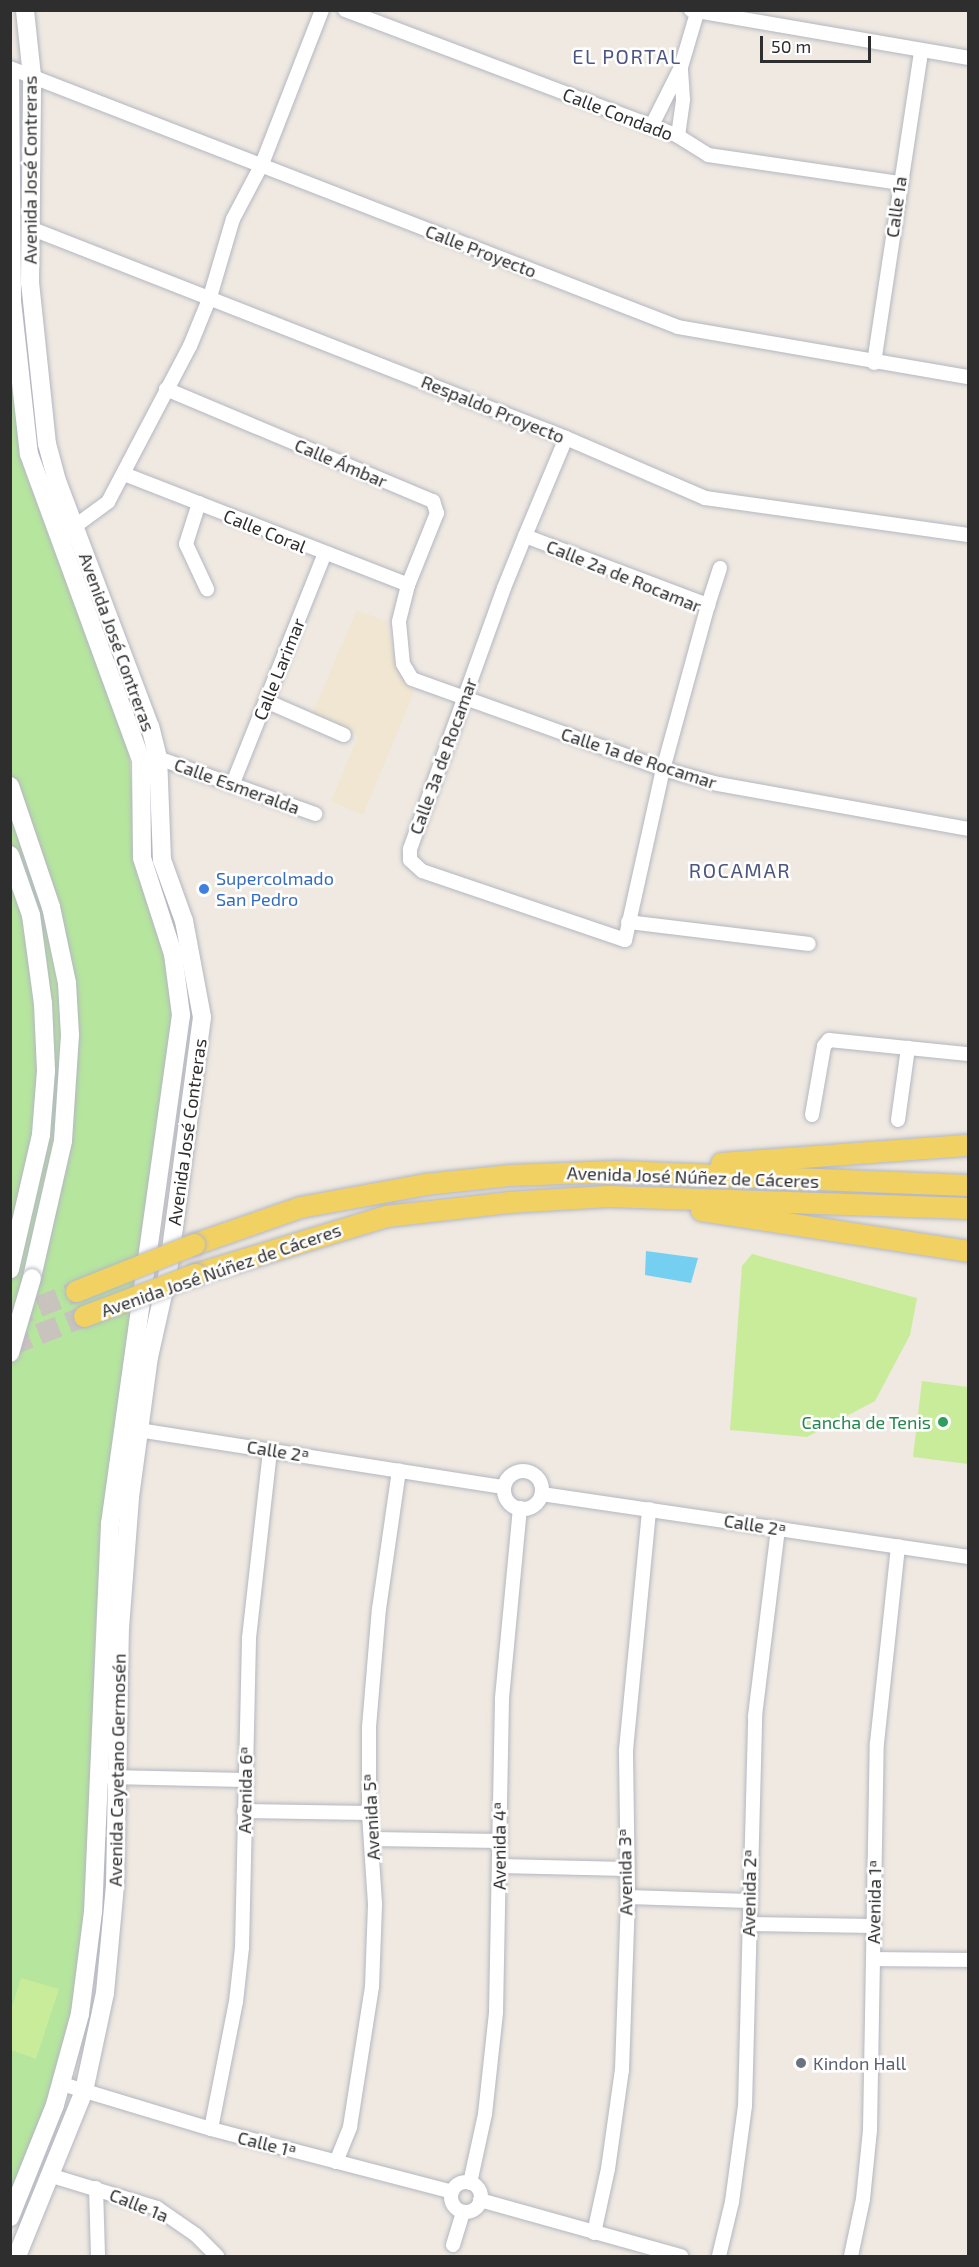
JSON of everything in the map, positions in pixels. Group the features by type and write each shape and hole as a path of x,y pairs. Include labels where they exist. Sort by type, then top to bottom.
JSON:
{"main road":[{"path":"617,1171 969,1145"},
{"name":"Avenida José Núñez de Cáceres","path":"76,1291 194,1244 300,1207 425,1184 509,1175 617,1171 815,1180 969,1183"},
{"path":"608,1196 969,1251"},
{"name":"Avenida José Núñez de Cáceres","path":"84,1316 195,1274 386,1216 608,1196 969,1208"}],"street":[{"name":"Avenida José Contreras","path":"25,10 32,76 31,319 47,444 75,530 130,666 158,758 162,860 184,921 202,1017 168,1272"},
{"path":"56,536 75,530 108,502 190,346 210,297 233,219 262,164 322,10"},
{"name":"Calle Condado","path":"345,10 678,136 708,154 899,183"},
{"path":"651,127 681,68 694,12 969,58"},
{"name":"Calle 1a","path":"874,363 899,183 921,51"},
{"path":"678,136 683,99 681,68"},
{"name":"Avenida José Contreras","path":"10,70 12,282 16,350 29,454 56,536 141,760 142,858 180,986 178,1059 146,1280"},
{"name":"Calle Proyecto","path":"10,70 32,76 262,164 678,327 874,363 969,376"},
{"name":"Respaldo Proyecto","path":"30,228 566,438 705,498 969,535"},
{"name":"Calle Ámbar","path":"166,389 433,501 437,513 408,585"},
{"name":"Calle 3a de Rocamar","path":"566,438 525,536 410,849 410,860 422,871 625,940"},
{"name":"Calle Coral","path":"124,474 324,555 408,585"},
{"path":"199,504 186,544 207,589"},
{"name":"Calle 2a de Rocamar","path":"525,536 708,605 663,769 625,940"},
{"name":"Calle Larimar","path":"233,783 324,555"},
{"path":"708,605 720,568"},
{"name":"Calle 1a de Rocamar","path":"408,585 399,622 403,664 412,679 663,769 718,784 969,829"},
{"path":"266,701 344,735"},
{"name":"Calle Esmeralda","path":"158,758 315,814"},
{"path":"10,786 51,907 67,983 70,1035 63,1141 32,1278 10,1353"},
{"path":"10,855 30,915 43,1004 46,1071 41,1136 10,1269"},
{"path":"628,922 809,944"},
{"path":"812,1115 824,1046 829,1040 969,1054"},
{"path":"898,1120 908,1048"},
{"name":"Avenida Cayetano Germosén","path":"10,2217 62,2084 80,2014 90,1947 105,1573 131,1429 168,1272"},
{"name":"Avenida Cayetano Germosén","path":"17,2256 84,2091 105,1993 115,1885 123,1575 131,1429 146,1280"},
{"name":"Calle 2ª","path":"131,1429 504,1487"},
{"name":"Avenida 6ª","path":"211,2129 236,2002 243,1948 244,1780 249,1638 270,1450"},
{"name":"Avenida 5ª","path":"336,2162 350,2127 372,1987 375,1904 369,1812 373,1666 399,1470"},
{"path":"526,1471 538,1478 542,1494 537,1503 520,1508 510,1504 504,1487 510,1475 526,1471"},
{"name":"Calle 2ª","path":"542,1494 969,1557"},
{"name":"Avenida 4ª","path":"470,2183 484,2114 496,2012 505,1648 520,1508"},
{"name":"Avenida 3ª","path":"594,2233 609,2160 622,2070 628,1898 624,1805 630,1696 649,1509"},
{"name":"Avenida 2ª","path":"719,2256 732,2202 745,2106 748,1901 755,1716 778,1528"},
{"name":"Avenida 1ª","path":"851,2256 868,2154 880,1691 898,1546"},
{"path":"98,1777 244,1780"},
{"path":"244,1811 369,1812"},
{"path":"372,1839 500,1841"},
{"path":"500,1866 627,1869"},
{"path":"628,1898 748,1901"},
{"path":"749,1924 874,1926"},
{"path":"874,1959 969,1960"},
{"name":"Calle 1ª","path":"62,2084 211,2129 452,2192"},
{"name":"Calle 1a","path":"49,2175 157,2208 195,2235 217,2256"},
{"path":"462,2183 470,2183 479,2192 480,2200 472,2211 463,2212 453,2205 452,2192 462,2183"},
{"path":"96,2188 98,2256"},
{"path":"480,2200 681,2256"},
{"path":"453,2245 463,2212"}],"shaded area":[{"path":"357,610 387,622 395,666 414,692 363,815 331,801 358,736 311,716"}],"green space":[{"path":"10,366 26,474 129,748 137,870 166,957 173,1022 102,1524 95,1639 89,1891 70,2046 10,2209"},
{"path":"752,1254 917,1298 910,1335 875,1401 807,1437 730,1430 742,1266"},
{"name":"Cancha de Tenis","path":"922,1381 968,1387 968,1464 913,1457"},
{"path":"21,1978 59,1989 36,2059 11,2050 11,2010"}],"water":[{"path":"646,1251 698,1258 691,1283 645,1275"}],"tunnel":[{"path":"10,1318 76,1291"},
{"path":"10,1345 84,1316"}],"place":[{"name":"Supercolmado San Pedro","path":"204,889"},
{"name":"Cancha de Tenis","path":"943,1422"},
{"name":"Kindon Hall","path":"801,2063"}],"district":[{"name":"EL PORTAL","path":"627,56"},
{"name":"ROCAMAR","path":"740,870"}]}
